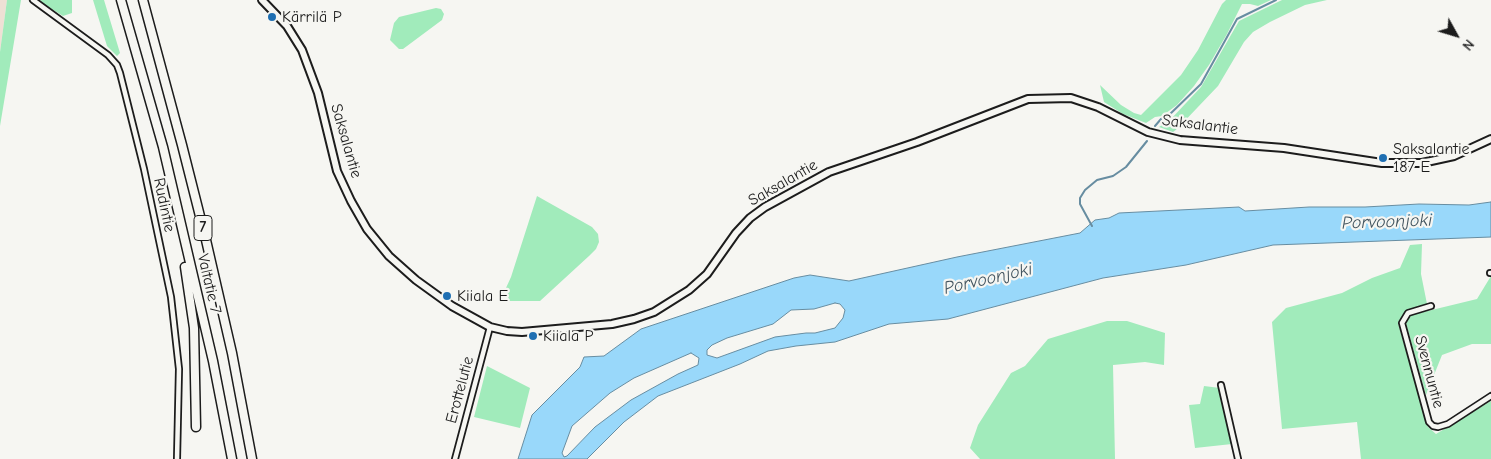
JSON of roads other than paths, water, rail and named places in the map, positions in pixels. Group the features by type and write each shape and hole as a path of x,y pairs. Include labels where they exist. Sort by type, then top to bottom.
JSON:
{"highway":[{"name":"Valtatie 7","path":"122,0 163,147 213,360 232,459"},
{"name":"Valtatie 7","path":"143,0 204,231 232,354 252,459"},
{"path":"171,186 187,274 194,328 196,427"}],"street":[{"name":"Rudintie","path":"33,0 108,54 117,65 120,73 144,169 171,297 178,369 177,459"},
{"name":"Saksalantie","path":"262,0 287,26 302,50 318,93 337,171 367,229 389,256 416,280 452,306 490,327 507,331 522,332 603,325 634,319 654,312 690,290 707,274 736,234 750,218 765,207 829,172 917,142 1028,99 1071,98 1098,107 1148,132 1180,140 1284,148 1382,163 1422,163 1454,156 1491,138"},
{"name":"Svennuntie","path":"1432,306 1408,313 1402,323 1429,422 1432,426 1438,428 1448,424 1491,396"},
{"name":"Erottelutie","path":"455,459 490,327"},
{"path":"1221,386 1238,459"}],"water":[{"name":"Porvoonjoki","path":"1491,202 1491,237 1273,245 1186,265 1103,278 948,319 889,324 835,342 768,351 658,396 624,422 587,459 518,459 532,415 580,367 584,357 604,356 641,329 794,278 810,275 849,281 957,257 1080,233 1095,220 1109,218 1119,213 1239,207 1245,211 1419,204 1469,205","holes":["835,303 840,304 845,310 843,318 835,328 815,333 775,337 717,358 707,355 707,350 712,345 727,338 773,324 791,310 814,309","691,353 699,358 698,365 631,400 595,427 564,457 562,453 572,426 610,393 634,378"]}],"waterway":[{"path":"1155,126 1201,84 1237,19 1276,0"},
{"path":"1092,226 1080,204 1080,198 1085,190 1097,180 1113,176 1126,167 1147,141"}],"place":[{"name":"Kärrilä P","path":"272,17"},
{"name":"Saksalantie 187 E","path":"1383,158"},
{"name":"Kiiala E","path":"447,296"},
{"name":"Kiiala P","path":"533,336"}]}
